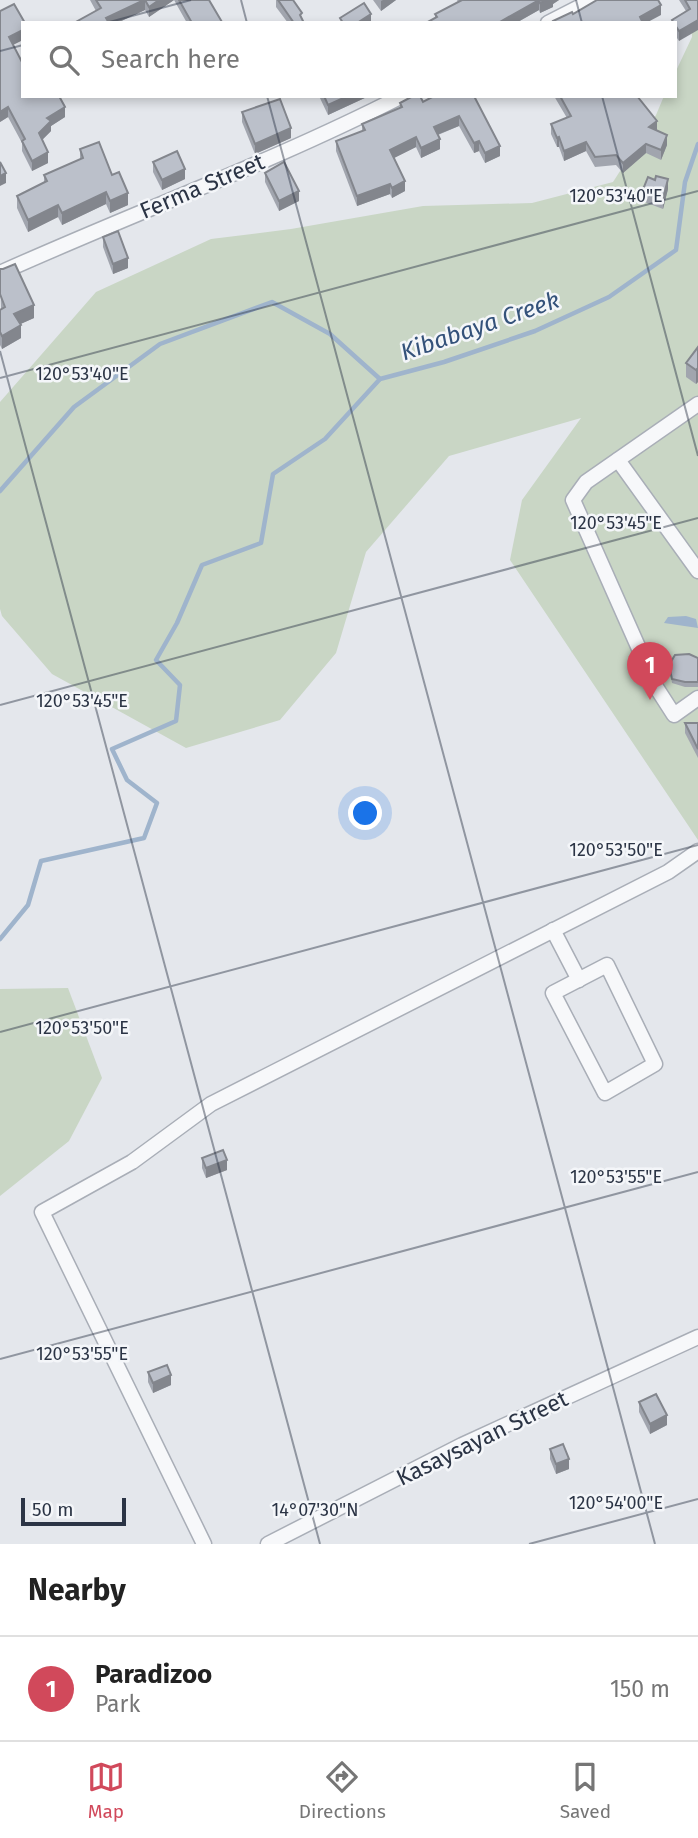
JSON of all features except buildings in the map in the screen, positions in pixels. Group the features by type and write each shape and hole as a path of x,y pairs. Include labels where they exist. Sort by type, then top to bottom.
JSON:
{"street":[{"path":"552,21 593,0"},
{"name":"Ferma Street","path":"0,273 84,235 246,169 398,98"},
{"path":"698,404 586,482 573,500 656,687 674,715 698,698"},
{"path":"618,460 695,561"},
{"path":"204,1544 42,1212 132,1162 211,1104 668,872 698,851"},
{"path":"554,930 579,980"},
{"path":"607,965 655,1064 604,1093 553,993 579,980 607,965"},
{"name":"Kasaysayan Street","path":"268,1544 462,1445 698,1337"}],"green space":[{"path":"691,0 698,0 698,840 510,560 522,500 581,418 449,456 366,552 336,653 280,720 186,748 52,674 2,616 0,609 0,402 96,292 211,239 291,229 423,206 532,203 613,182 656,115 663,98 677,98 677,69 692,37"},
{"path":"68,988 102,1078 69,1141 0,1196 0,989"}],"water":[{"path":"686,616 696,619 698,628 664,623 668,617"}],"waterway":[{"name":"Kibabaya Creek","path":"0,939 28,905 41,861 144,838 157,803 127,780 112,749 176,721 180,685 156,660 177,623 202,565 261,543 273,474 325,439 380,379 444,362 535,331 609,297 676,250 685,182 698,144"},
{"name":"Kibabaya Creek","path":"0,491 74,407 160,344 272,302 330,334 380,379"}],"place":[{"name":"Paradizoo","path":"650,700"}]}
